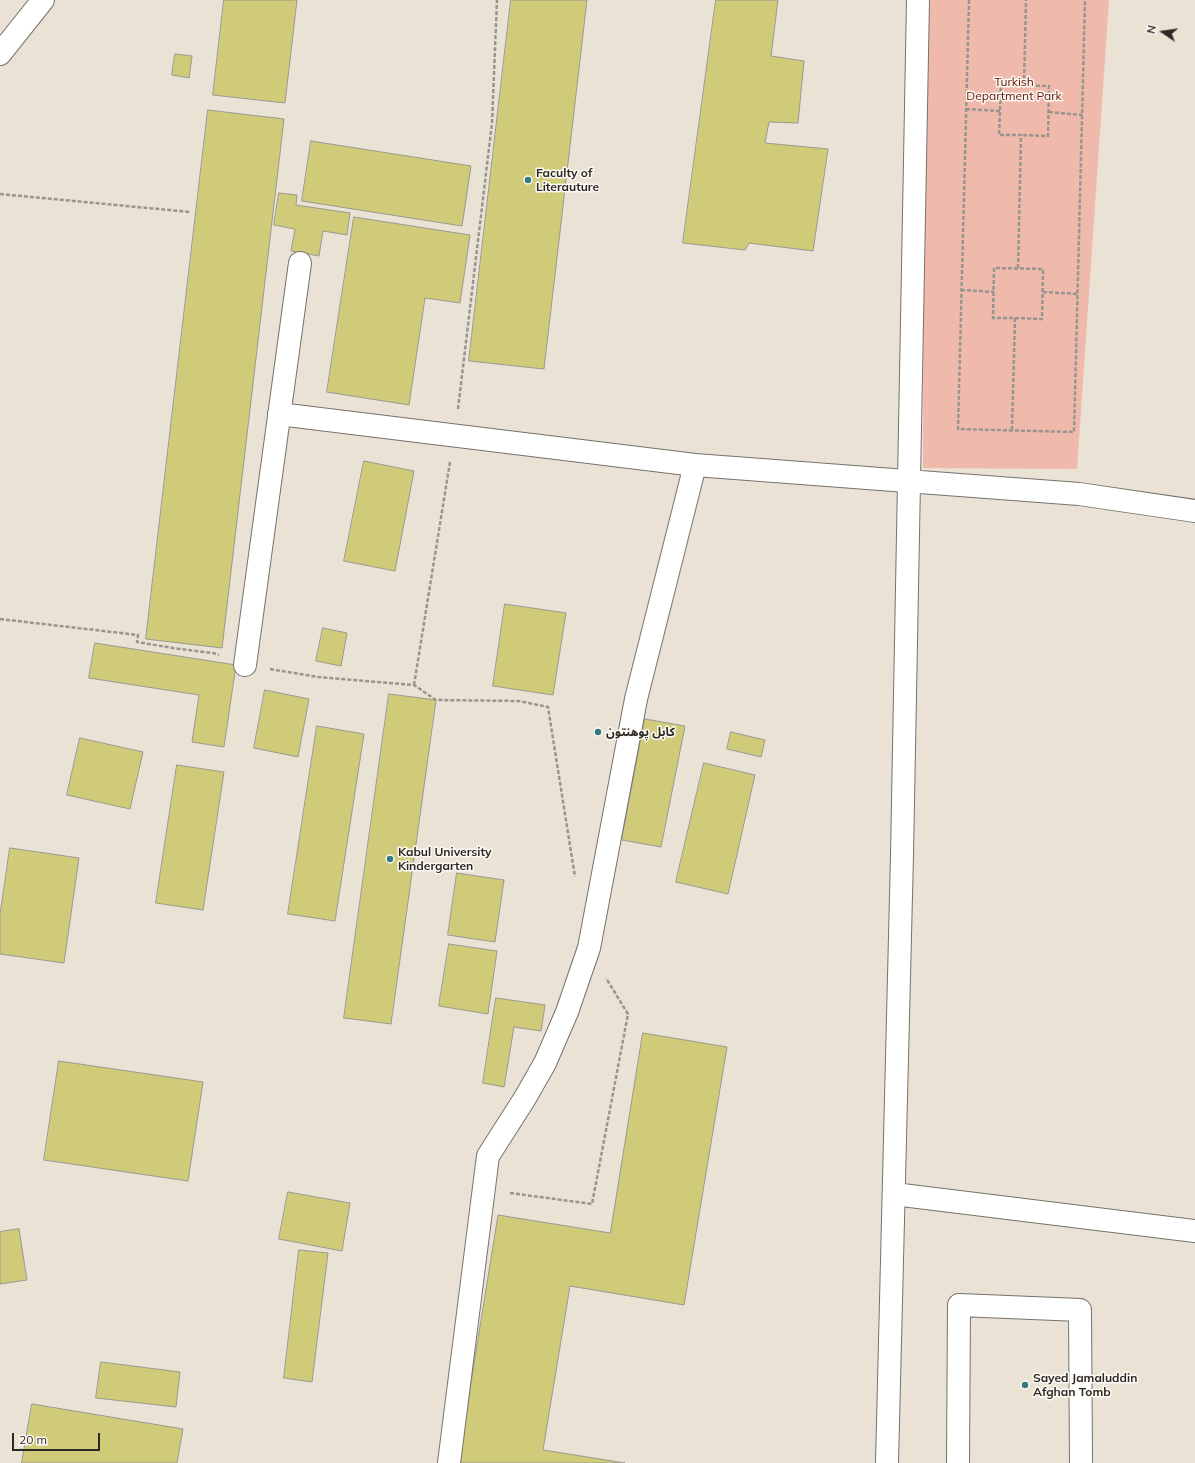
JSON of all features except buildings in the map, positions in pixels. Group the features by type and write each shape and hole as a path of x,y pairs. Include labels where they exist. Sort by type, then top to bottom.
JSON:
{"street":[{"path":"0,54 43,0"},
{"path":"887,1463 910,481 918,0"},
{"path":"245,665 300,263"},
{"path":"279,414 695,465 1079,494 1195,510"},
{"path":"449,1463 488,1156 525,1098 545,1063 567,1012 589,948 636,699 695,465"},
{"path":"894,1194 1195,1231"},
{"path":"958,1463 959,1305 1080,1310 1081,1463"}],"path":[{"path":"414,685 455,436 492,123 497,0"},
{"path":"969,0 958,429 1074,432 1085,0"},
{"path":"1024,85 1026,0"},
{"path":"1001,85 1049,86 1048,136 999,135 1000,111 1001,85"},
{"path":"966,109 1000,111"},
{"path":"1049,112 1082,115"},
{"path":"1018,268 1021,135"},
{"path":"0,194 190,212"},
{"path":"994,268 1043,268 1042,319 993,318 994,292 994,268"},
{"path":"961,290 994,292"},
{"path":"1042,292 1078,294"},
{"path":"1012,430 1015,318"},
{"path":"0,619 138,635 137,642 214,653 245,665 318,677 414,685 436,700 519,701 548,706 576,885"},
{"path":"484,1190 592,1204 628,1014 589,948"}],"shaded area":[{"name":"کابل پوهنتون","path":"0,0 1195,0 1195,1463 0,1463"}],"green space":[{"name":"Turkish Department Park","path":"924,0 1109,0 1077,469 923,468"}],"place":[{"name":"Faculty of Literauture","path":"528,180"},
{"name":"کابل پوهنتون","path":"598,732"},
{"name":"Kabul University Kindergarten","path":"390,859"},
{"name":"Sayed Jamaluddin Afghan Tomb","path":"1025,1385"}]}
